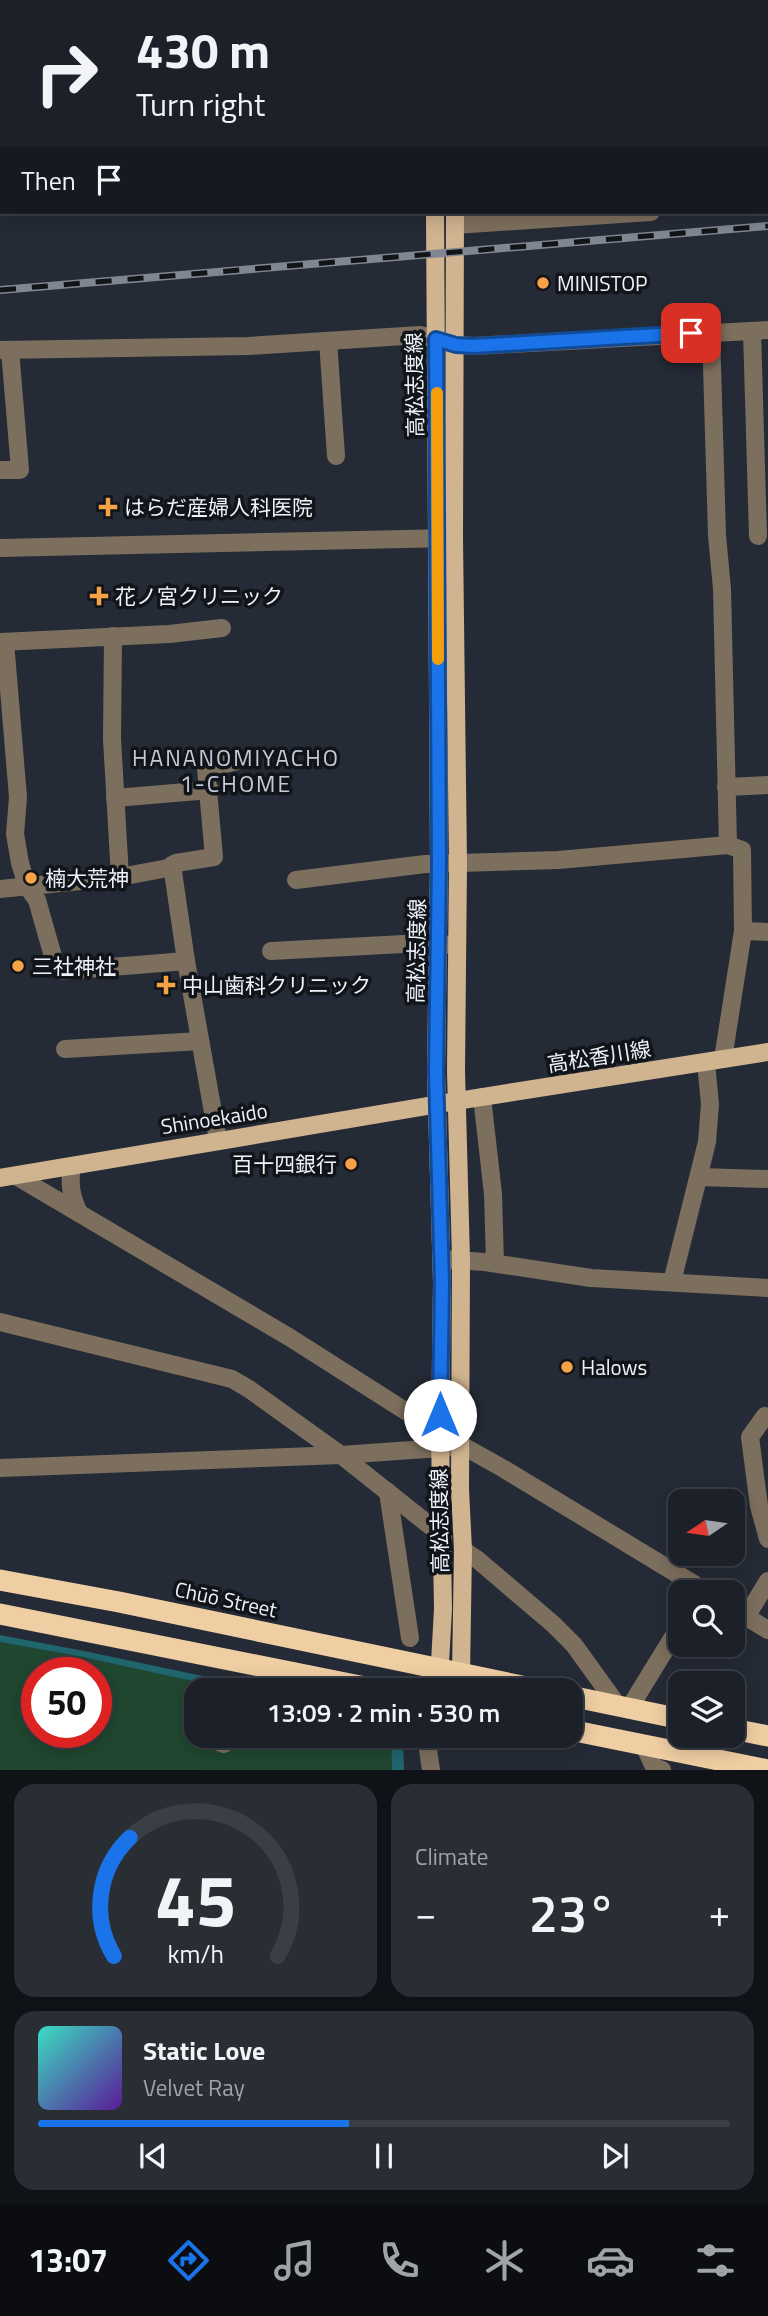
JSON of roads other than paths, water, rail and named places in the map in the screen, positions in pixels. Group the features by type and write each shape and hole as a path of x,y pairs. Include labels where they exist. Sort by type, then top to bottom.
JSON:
{"highway":[{"name":"Chūō Street","path":"0,1580 267,1633 435,1678"},
{"path":"0,1614 320,1678"},
{"path":"583,1699 668,1716"},
{"path":"745,1731 768,1736"},
{"path":"583,1733 768,1770"}],"main road":[{"name":"高松志度線","path":"435,214 436,339 458,864 457,1101 463,1550 446,1678"},
{"name":"高松志度線","path":"446,1678 441,1441 441,1259 436,1105 446,538 456,345 455,218"},
{"name":"高松香川線","path":"436,1105 768,1052"},
{"name":"Shinoekaido","path":"8,1177 436,1105"}],"street":[{"path":"455,218 586,214"},
{"path":"0,470 20,470 5,350 248,346 420,335 456,345 474,346 760,331 758,536"},
{"path":"711,332 717,535 722,589 728,845"},
{"path":"328,341 336,456"},
{"path":"0,548 446,538"},
{"path":"186,961 62,971 56,967 37,900 27,886 15,834 18,797 2,642 169,634 222,628"},
{"path":"113,636 112,739 120,877"},
{"path":"0,889 120,877 214,857 206,768 234,762"},
{"path":"726,787 768,785"},
{"path":"115,797 210,790"},
{"path":"296,880 439,864 558,860 728,845 742,850 743,931 715,1061 707,1142 672,1282"},
{"path":"172,865 218,1140"},
{"path":"743,931 768,932"},
{"path":"271,951 458,945"},
{"path":"65,1049 200,1041"},
{"path":"482,1097 493,1195 495,1263"},
{"path":"72,1166 71,1197 79,1213"},
{"path":"8,1177 79,1213 289,1337 441,1441 461,1446 516,1476 684,1580"},
{"path":"699,1178 768,1179"},
{"path":"441,1259 495,1263 591,1278 768,1288"},
{"path":"0,1322 232,1379 341,1455 443,1536"},
{"path":"765,1416 750,1437 760,1506 768,1539"},
{"path":"0,1468 341,1455 441,1441"},
{"path":"388,1492 410,1638"},
{"path":"463,1550 553,1624 574,1645 624,1707 668,1643"},
{"path":"745,1607 768,1581"},
{"path":"745,1616 768,1630"},
{"path":"642,1770 644,1745"},
{"path":"644,1745 654,1768 662,1770"},
{"path":"428,1748 431,1770"}],"water":[{"path":"0,1635 84,1651 212,1678 184,1679 112,1663 112,1657 83,1657 0,1642"},
{"path":"391,1748 403,1748 404,1770 392,1770"}],"railway":[{"path":"0,290 768,226"}],"place":[{"name":"MINISTOP","path":"543,283"},
{"name":"はらだ産婦人科医院","path":"108,507"},
{"name":"花ノ宮クリニック","path":"99,596"},
{"name":"楠大荒神","path":"31,878"},
{"name":"三社神社","path":"18,966"},
{"name":"中山歯科クリニック","path":"166,985"},
{"name":"百十四銀行","path":"351,1164"},
{"name":"Halows","path":"567,1367"}],"district":[{"name":"HANANOMIYACHO 1-CHOME","path":"236,770"}]}
